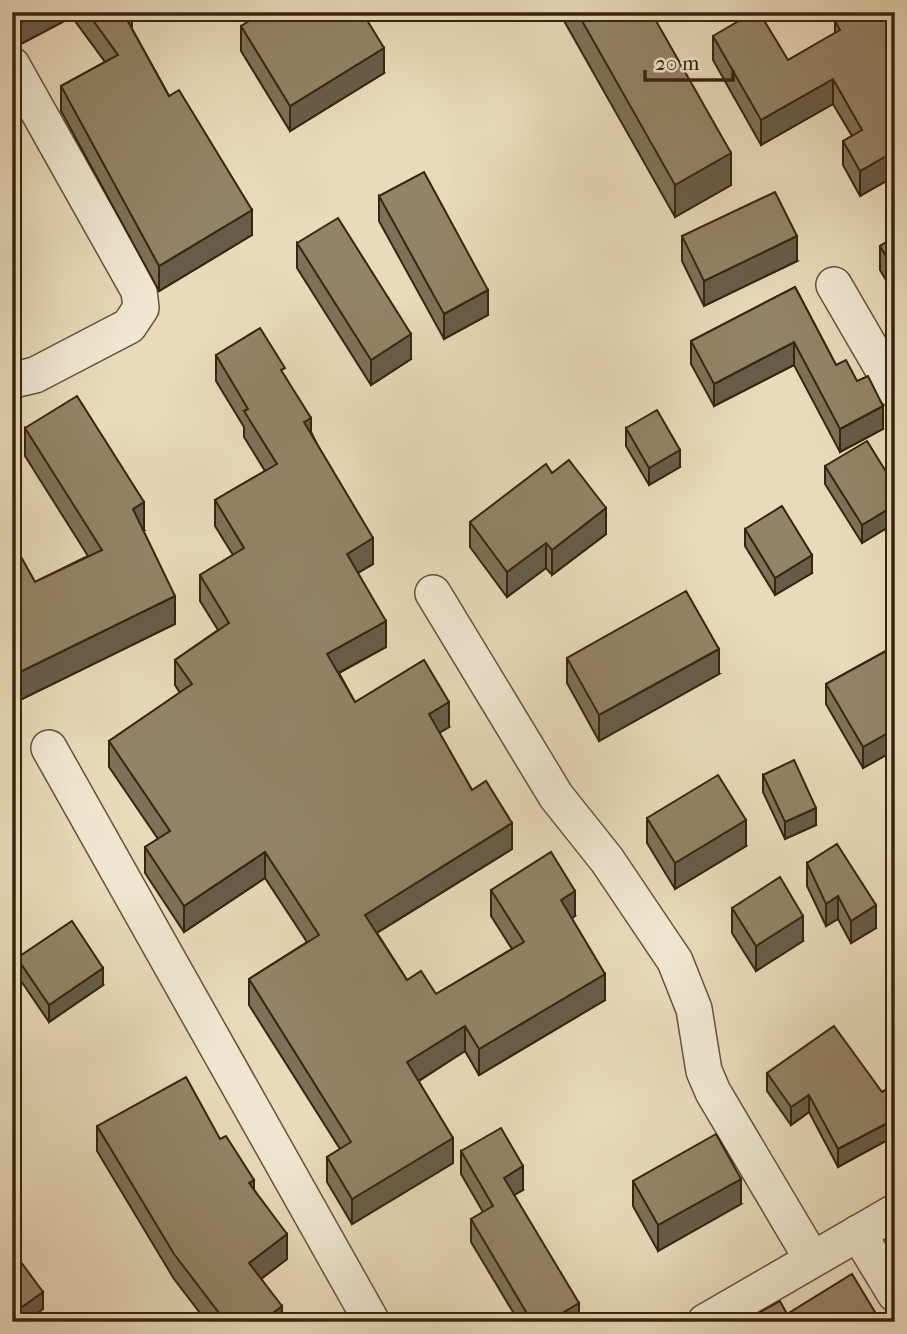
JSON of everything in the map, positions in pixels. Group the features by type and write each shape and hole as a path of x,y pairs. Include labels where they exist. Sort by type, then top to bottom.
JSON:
{"street":[{"path":"12,65 139,291 141,309 129,326 35,376 18,379 12,375"},
{"path":"834,285 895,390"},
{"path":"433,593 556,796 607,860 675,961 694,1009 701,1058 713,1092 812,1259"},
{"path":"49,748 372,1322"},
{"path":"705,1322 895,1212"},
{"path":"858,1233 895,1294"}],"building":[{"path":"12,12 34,12 17,21"},
{"path":"87,12 132,14 126,18 169,96 179,90 252,210 159,266 61,86 118,55"},
{"path":"263,12 362,12 384,48 290,106 241,26"},
{"path":"577,12 651,12 731,153 675,185"},
{"path":"754,12 759,12 788,60 840,30 835,21 849,12 895,12 895,151 860,171 843,141 862,130 833,79 761,120 713,36"},
{"path":"424,172 488,290 444,314 379,196"},
{"path":"775,192 797,236 704,281 682,236"},
{"path":"338,218 411,334 371,360 297,243"},
{"path":"895,237 895,271 880,246"},
{"path":"795,287 836,365 846,360 857,381 868,376 883,406 840,429 794,342 714,384 691,341"},
{"path":"260,328 285,368 281,370 311,418 304,422 373,538 347,554 386,621 327,654 355,702 424,660 449,702 429,714 472,790 486,781 512,823 365,915 407,980 421,971 436,994 524,942 491,890 551,852 575,891 561,900 605,974 479,1049 465,1026 407,1062 453,1138 352,1199 327,1157 351,1142 249,979 319,935 265,852 184,906 145,847 170,831 109,741 192,684 175,660 229,623 200,575 244,548 215,500 277,464 244,411 248,409 216,355"},
{"path":"77,396 144,502 133,509 175,596 14,675 12,541 35,582 102,550 25,428"},
{"path":"657,410 680,450 649,468 626,428"},
{"path":"867,441 895,486 895,505 862,525 825,466"},
{"path":"569,460 606,508 552,550 546,543 507,572 470,522 546,464 552,473"},
{"path":"782,506 812,555 775,578 745,529"},
{"path":"895,554 895,568 889,557"},
{"path":"686,591 719,649 599,715 567,658"},
{"path":"895,646 895,729 863,747 826,684"},
{"path":"794,760 816,808 785,822 763,775"},
{"path":"718,775 746,820 675,863 647,818"},
{"path":"837,844 876,905 851,921 838,896 826,904 807,863"},
{"path":"780,877 803,916 756,946 732,908"},
{"path":"72,921 103,968 49,1005 17,958"},
{"path":"834,1026 882,1092 895,1085 895,1119 838,1149 809,1095 791,1107 767,1073"},
{"path":"186,1077 220,1139 226,1136 254,1180 249,1183 287,1234 249,1263 282,1306 261,1322 226,1322 174,1254 97,1126"},
{"path":"501,1128 523,1166 504,1178 579,1303 547,1322 532,1322 471,1219 493,1206 461,1151"},
{"path":"716,1134 741,1179 658,1225 633,1181"},
{"path":"12,1250 43,1292 12,1314"},
{"path":"852,1274 881,1322 743,1322 780,1301 787,1314"}]}
